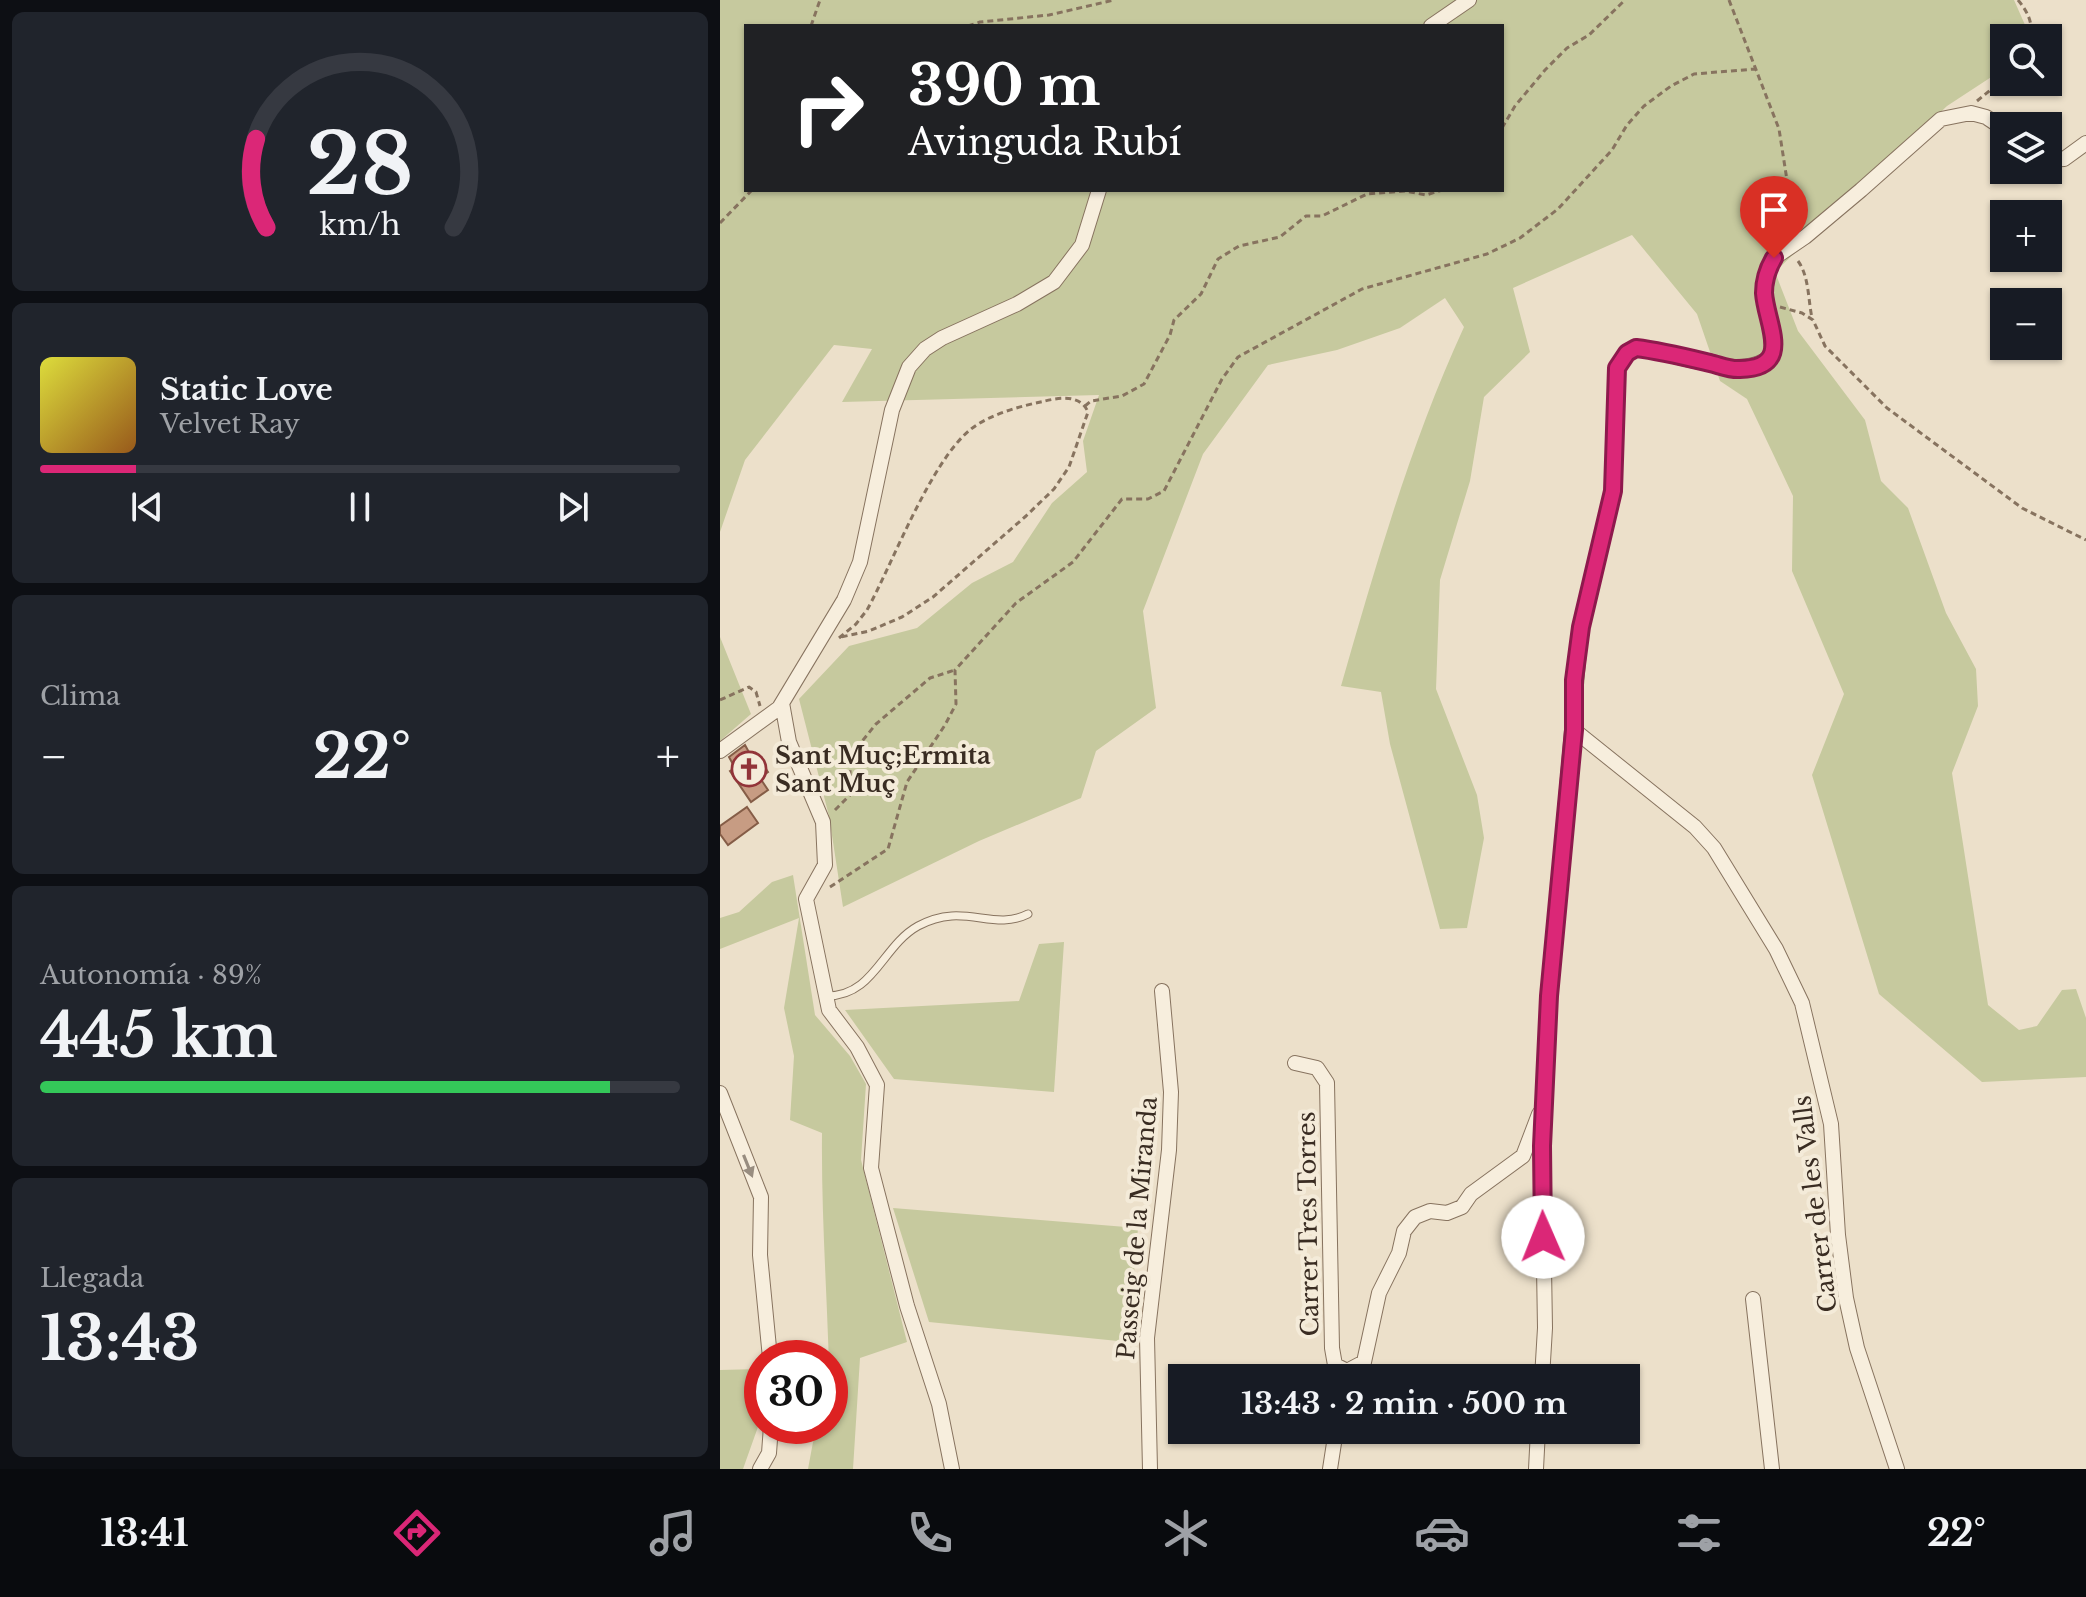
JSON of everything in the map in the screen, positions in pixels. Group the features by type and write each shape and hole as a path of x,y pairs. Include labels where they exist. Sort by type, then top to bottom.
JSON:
{"street":[{"path":"1434,24 1469,0"},
{"path":"1543,1364 1544,1103 1549,996 1574,730 1574,680 1581,627 1613,491 1617,368 1627,353 1636,348 1739,370 1759,366 1774,352 1766,305 1767,269 1774,258 1861,190 1935,123 1962,113 1990,120"},
{"path":"2062,159 2086,143"},
{"path":"720,751 782,703 844,600 856,572 886,431 909,367 925,349 942,338 1017,304 1054,282 1082,245 1098,192"},
{"path":"782,703 789,742 821,817 825,865 806,899 825,996 835,1022 857,1047 877,1085 871,1168 907,1306 939,1404 952,1469"},
{"name":"Carrer de les Valls","path":"1574,730 1695,827 1714,848 1776,949 1802,1003 1831,1124 1838,1235 1846,1298 1857,1348 1897,1469"},
{"name":"Passeig de la Miranda","path":"1150,1469 1147,1338 1169,1150 1171,1092 1162,991"},
{"name":"Carrer Tres Torres","path":"1295,1063 1317,1068 1327,1083 1332,1348 1335,1364"},
{"path":"720,1093 761,1197 760,1255 768,1340"},
{"path":"1364,1362 1379,1293 1399,1253 1404,1231 1415,1217 1422,1214 1430,1211 1447,1213 1462,1207 1471,1194 1523,1156 1544,1103"},
{"path":"1753,1299 1772,1469"},
{"name":"Carrer Tres Torres","path":"1360,1364 1364,1362"},
{"path":"760,1469 769,1453 770,1444"},
{"path":"1330,1469 1334,1444"},
{"path":"1536,1469 1537,1444"}],"lane":[{"path":"825,996 846,994 863,985 905,935 937,917 953,914 1008,922 1028,914"}],"path":[{"path":"812,24 820,0"},
{"path":"974,24 1049,15 1114,0"},
{"path":"1504,125 1545,70 1567,48 1589,35 1625,0"},
{"path":"1729,0 1772,107 1784,150 1798,262 1806,273 1806,295 1825,346 1887,408 2022,508 2086,540"},
{"path":"2018,0 2026,9 2031,24"},
{"path":"821,817 834,811 850,795 850,758 876,724 930,678 955,670 1016,603 1073,562 1122,499 1148,499 1164,491 1222,379 1238,357 1362,289 1487,254 1520,238 1558,209 1612,150 1627,125 1644,106 1671,86 1694,74 1755,69"},
{"path":"1962,113 1990,90"},
{"path":"720,223 750,192"},
{"path":"1085,406 1091,401 1122,396 1144,384 1170,335 1174,320 1201,294 1218,259 1239,246 1280,237 1306,216 1322,216 1367,194 1392,192"},
{"path":"1410,192 1426,195 1436,192"},
{"path":"1766,305 1802,313 1813,320"},
{"path":"817,646 891,622 933,597 1041,502 1061,480 1075,455 1088,412 1085,406 1071,398 1053,399 1012,410 970,430 939,472 867,610 841,637"},
{"path":"830,887 888,849 907,782 956,704 955,670"},
{"path":"720,700 749,687 754,689 763,718"}],"green space":[{"path":"720,0 2014,0 2025,24 1990,24 1990,78 1947,106 1775,272 1798,331 1865,420 1881,481 1908,508 1946,613 1976,669 1978,706 1952,773 1988,1005 2019,1030 2037,1026 2062,990 2076,989 2086,1018 2086,1077 1982,1082 1879,994 1812,775 1844,694 1792,571 1793,496 1747,399 1720,381 1697,314 1632,235 1513,288 1530,352 1484,397 1470,481 1440,580 1436,689 1477,795 1484,838 1467,928 1440,929 1390,744 1381,692 1341,686 1411,459 1464,327 1445,298 1400,328 1337,350 1268,365 1203,454 1143,611 1156,708 1096,751 1081,798 979,841 843,907 829,816 799,699 849,646 917,628 972,583 1013,562 1052,503 1087,472 1083,441 1099,395 842,402 872,349 834,345 745,460 720,532"},
{"path":"720,637 751,714 720,741"},
{"path":"793,875 815,1015 850,1056 866,1084 861,1160 907,1342 860,1358 853,1469 808,1469 813,1444 848,1444 848,1340 828,1340 822,1133 790,1120 794,1056 784,1008 799,918 720,949 720,918 739,912 772,882"},
{"path":"1064,942 1054,1092 894,1079 845,1010 1019,1001 1039,944"},
{"path":"893,1208 1138,1228 1128,1342 929,1322"},
{"path":"744,1369 744,1444 752,1444 743,1469 720,1469 720,1370"}],"building":[{"name":"Sant Muç;Ermita Sant Muç","path":"745,745 751,756 755,753 768,772 760,778 768,790 751,802 730,771 735,768 729,757"},
{"path":"747,807 758,823 728,845 720,834 720,826"}],"place":[{"name":"Sant Muç;Ermita Sant Muç","path":"749,769"}],"route":[{"path":"1543,1237 1542,1146 1549,996 1564,804 1574,730 1574,680 1581,627 1613,491 1617,368 1627,353 1636,348 1658,350 1739,370 1759,366 1769,359 1774,352 1774,341 1764,296 1767,269 1774,258"}]}
